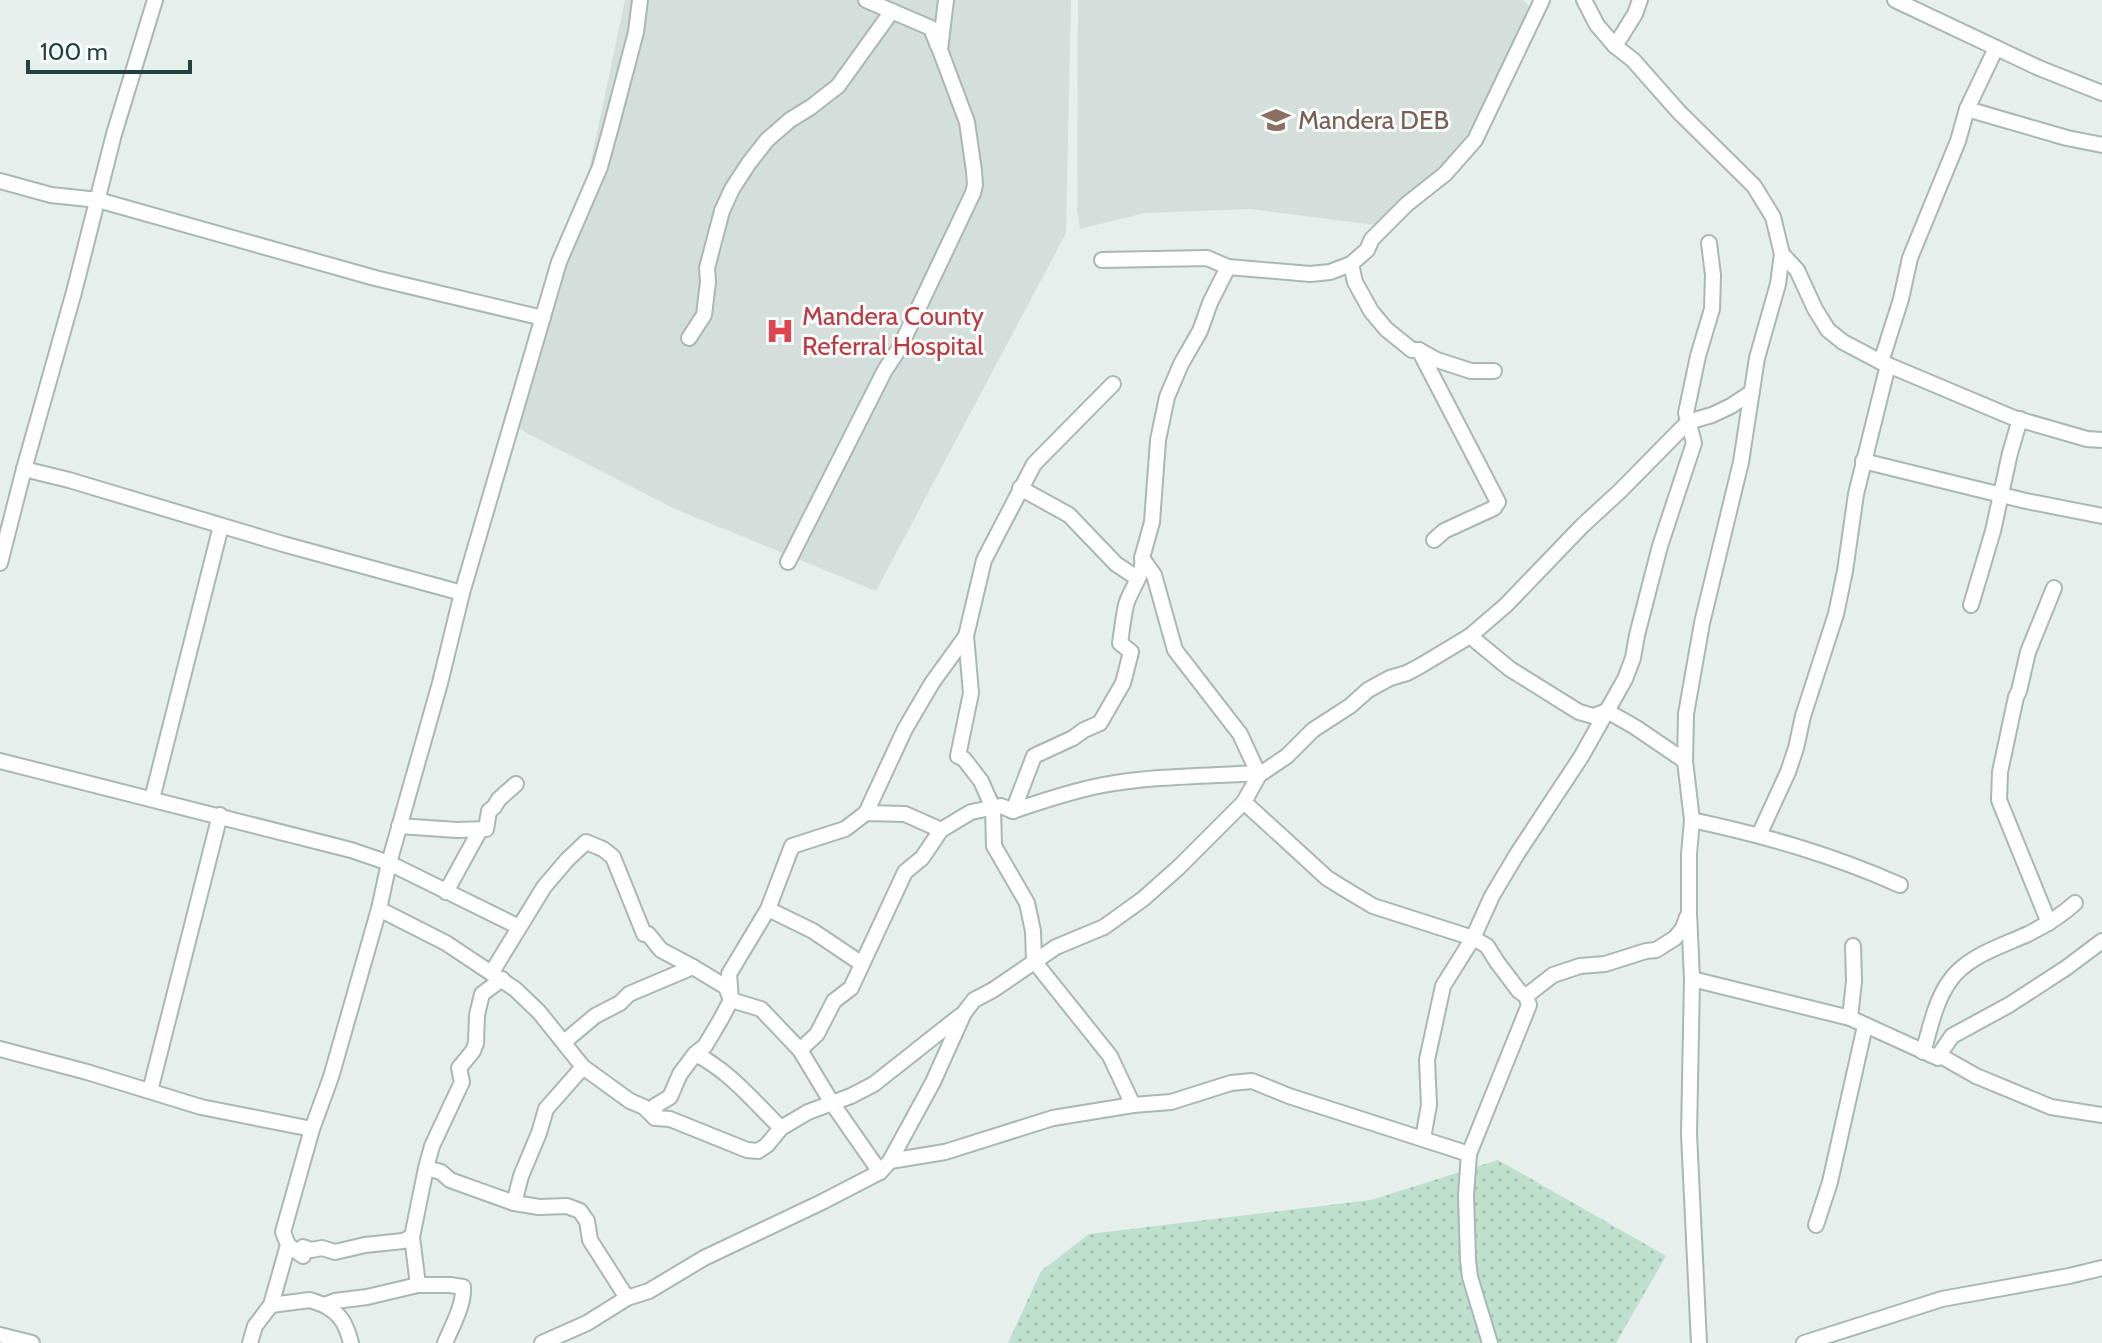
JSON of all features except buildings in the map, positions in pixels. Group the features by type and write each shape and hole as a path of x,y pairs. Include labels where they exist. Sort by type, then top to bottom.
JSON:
{"street":[{"path":"0,563 114,134 155,0"},
{"path":"412,1237 335,1252 303,1247 303,1256 288,1245 283,1232 379,909 462,593 563,250 600,167 636,32 640,0"},
{"path":"788,562 885,370 945,270 975,185 967,122 931,28 866,0"},
{"path":"940,50 946,0"},
{"path":"1102,260 1207,258 1228,267 1310,274 1330,272 1351,264 1407,204 1445,174 1475,140 1542,0"},
{"path":"1584,0 1597,25 1615,46 1633,60 1679,112 1754,186 1773,217 1782,254 1778,284 1757,358 1735,495 1702,623 1686,714 1685,761 1692,820 1689,1134 1699,1343"},
{"path":"1615,46 1640,0"},
{"path":"1895,0 2102,93"},
{"path":"689,338 704,315 707,268 722,211 732,189 767,140 838,86 892,11"},
{"path":"1759,835 1788,772 1836,614 1856,494 1910,258 1958,141 1967,109 1996,48"},
{"path":"1967,109 2102,145"},
{"path":"0,181 51,195 98,200 375,278 543,318"},
{"path":"1423,1138 1429,1105 1427,1060 1443,986 1473,938 1492,896 1564,784 1631,666 1660,546 1694,443 1686,413 1712,309 1713,275 1709,243"},
{"path":"1782,254 1797,270 1828,330 1843,342 1884,364 2020,419 2087,439 2102,440"},
{"path":"1351,264 1355,282 1371,311 1386,329 1412,350 1471,371 1494,371"},
{"path":"1013,811 1034,756 1100,723 1123,683 1131,652 1120,643 1122,628 1126,607 1144,566 1142,558 1152,522 1158,440 1167,397 1228,267"},
{"path":"1419,350 1498,502 1494,508 1444,531 1434,540"},
{"path":"1113,384 1034,464 984,560 966,636 971,693 958,756 981,781 993,808 994,846 1027,903 1033,931 1034,961 1110,1056 1133,1105"},
{"path":"885,1166 933,1082 964,1013 974,1000 1056,947 1104,927 1143,899 1244,802 1259,774 1287,756 1313,730 1368,690 1407,673 1470,636 1506,605 1688,422 1712,415 1752,392"},
{"path":"1971,605 2020,419"},
{"path":"1863,461 2102,516"},
{"path":"24,469 462,593"},
{"path":"1020,488 1069,515 1116,564 1137,578"},
{"path":"152,799 221,526"},
{"path":"1142,558 1154,575 1175,650 1240,734 1259,774"},
{"path":"2049,923 1999,800 2000,772 2016,697 2028,652 2054,588"},
{"path":"655,1118 655,1106 670,1097 680,1074 705,1046 731,1000 729,974 768,909 792,846 845,829 866,813 905,729 932,683 966,636"},
{"path":"1470,636 1510,669 1579,712 1593,716 1607,711 1685,761"},
{"path":"0,761 330,843 389,863 519,927"},
{"path":"800,1050 817,1034 834,1001 851,988 905,872 922,858 941,830 971,812 1001,806 1013,811 1060,795 1124,782 1259,774"},
{"path":"399,826 486,829 489,811 516,784"},
{"path":"1244,802 1327,878 1373,906 1473,938 1487,946 1519,991 1526,996 1529,1005 1469,1154 1466,1195 1468,1260 1470,1277 1490,1343"},
{"path":"866,813 905,814 941,830"},
{"path":"150,1091 220,815"},
{"path":"1692,820 1759,835 1854,865 1900,885"},
{"path":"446,892 480,830"},
{"path":"418,1285 412,1237 426,1168 432,1146 462,1082 459,1068 476,1043 477,1015 482,994 497,976 519,927 553,875 586,842 613,857 644,934 648,934 661,950 726,987 731,1000"},
{"path":"1923,1052 1941,994 1951,978 1967,964 2049,923 2075,903"},
{"path":"379,909 446,943 497,976 539,1012 583,1067 630,1101 644,1107 655,1118 670,1119 735,1147 758,1151 781,1128 808,1112 874,1084 964,1013"},
{"path":"768,909 813,931 862,964"},
{"path":"1526,996 1553,975 1656,950 1675,938 1689,913"},
{"path":"1692,979 1850,1018 1938,1058 1952,1036 2009,1005 2102,941"},
{"path":"1850,1018 1853,946"},
{"path":"564,1042 595,1016 620,1003 629,994 693,967"},
{"path":"731,1000 761,1009 800,1050 832,1103 885,1166"},
{"path":"1816,1225 1830,1182 1865,1026"},
{"path":"0,1049 201,1107 312,1129"},
{"path":"695,1054 734,1082 781,1128"},
{"path":"1939,1055 1976,1076 2051,1107 2102,1115"},
{"path":"514,1203 546,1109 583,1067"},
{"path":"542,1343 587,1323 627,1298 649,1291 704,1258 809,1208 885,1166 945,1152 1053,1118 1171,1102 1231,1083 1252,1081 1389,1130 1469,1154"},
{"path":"426,1168 514,1203 539,1207 567,1206 580,1211 587,1221 590,1240 627,1298"},
{"path":"250,1343 255,1326 271,1305 288,1245"},
{"path":"1804,1343 1942,1299 2102,1268"},
{"path":"324,1305 418,1285 463,1287 464,1293 445,1343"},
{"path":"271,1305 310,1300 324,1305 338,1312 351,1343"},
{"path":"0,1335 32,1343"}],"shaded area":[{"name":"Mandera County Referral Hospital","path":"625,0 1071,0 1066,233 876,591 675,509 519,429 588,175"},
{"name":"Mandera DEB","path":"1078,0 1523,0 1530,7 1498,83 1453,157 1374,225 1251,209 1145,213 1080,229 1077,210"}],"green space":[{"path":"1498,1160 1666,1256 1616,1343 1008,1343 1041,1271 1089,1234 1371,1200"}],"place":[{"name":"Mandera DEB","path":"1276,120"},
{"name":"Mandera County Referral Hospital","path":"780,331"}]}
